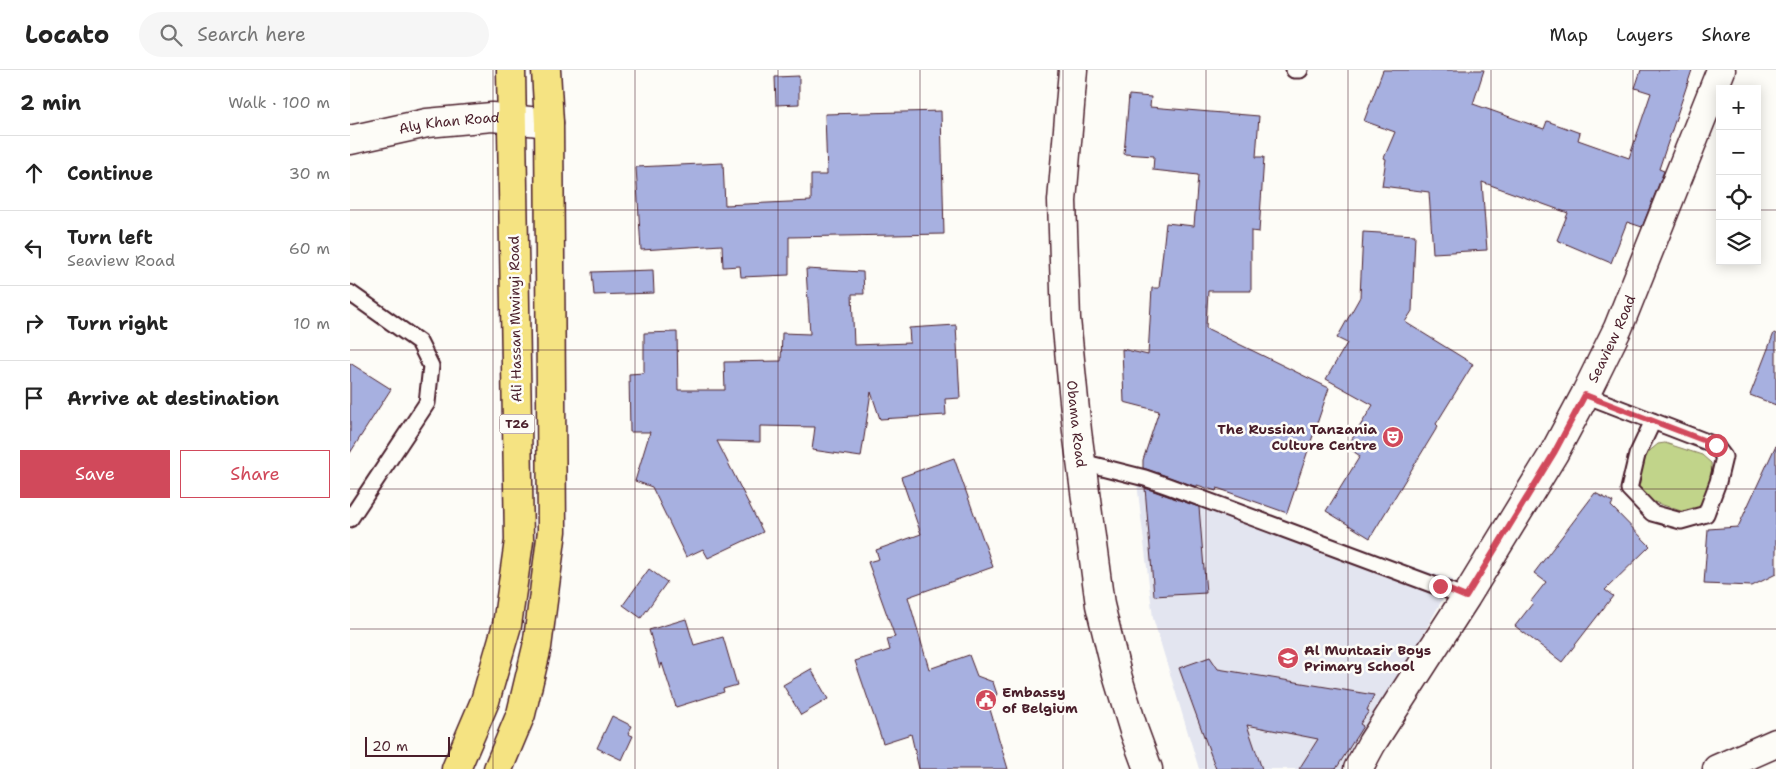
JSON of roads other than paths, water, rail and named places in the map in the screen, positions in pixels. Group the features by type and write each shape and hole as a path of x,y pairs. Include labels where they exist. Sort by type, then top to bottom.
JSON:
{"highway":[{"name":"Ali Hassan Mwinyi Road","path":"456,769 485,701 507,625 519,541 511,70"},
{"name":"T26","path":"498,769 521,714 537,647 552,531 549,123 546,70"}],"street":[{"name":"Obama Road","path":"1073,70 1062,201 1066,319 1100,605 1117,675 1148,769"},
{"name":"Seaview Road","path":"1358,769 1372,743 1466,597 1554,453 1585,395 1618,328 1721,70"},
{"name":"Aly Khan Road","path":"350,140 427,124 492,117 549,123"},
{"path":"1717,769 1776,743"}],"lane":[{"path":"1294,70 1300,70"},
{"path":"350,293 419,342 431,366 427,403 350,519"},
{"path":"1585,395 1716,445 1724,457 1718,482 1706,514 1681,521 1652,513 1629,489 1637,454 1653,421"},
{"path":"1082,462 1145,478 1168,486 1466,597"}],"place":[{"name":"The Russian Tanzania Culture Centre","path":"1393,437"},
{"name":"Al Muntazir Boys Primary School","path":"1288,658"},
{"name":"Embassy of Belgium","path":"986,700"}]}
